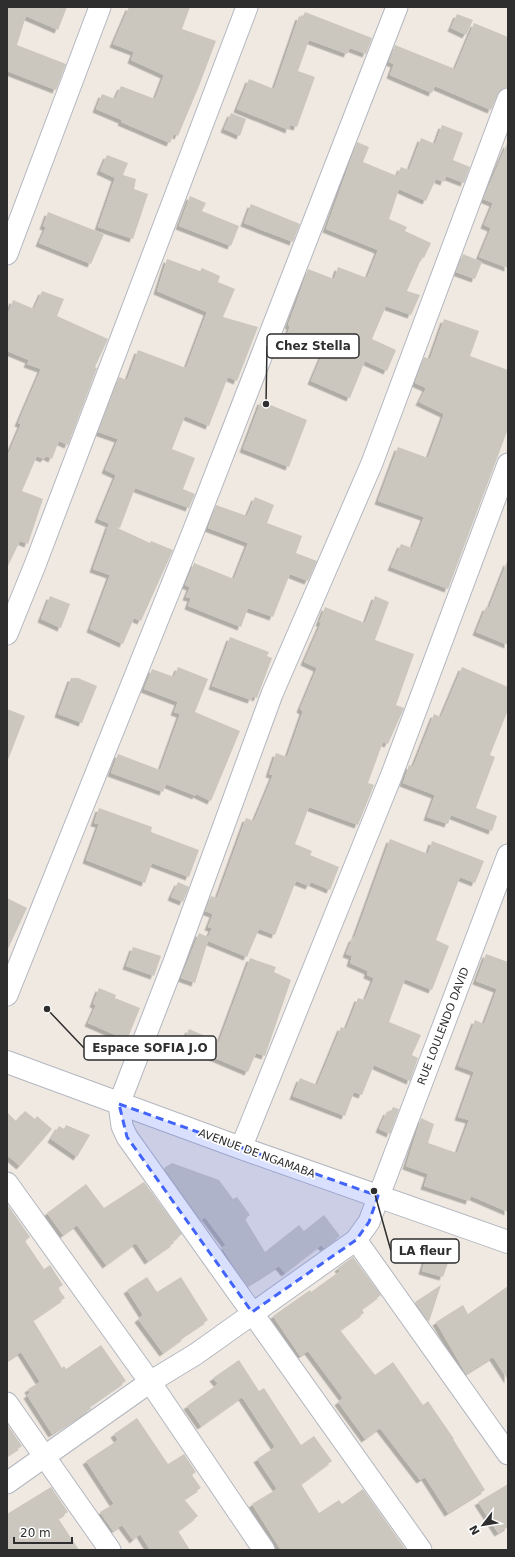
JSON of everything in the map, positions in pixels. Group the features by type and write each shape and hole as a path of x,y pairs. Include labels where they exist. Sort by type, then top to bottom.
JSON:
{"main road":[{"name":"AVENUE DE NGAMABA","path":"7,1062 241,1148 378,1196 507,1238"}],"street":[{"path":"7,254 100,7"},
{"path":"7,634 35,565 247,7"},
{"path":"7,995 184,554 397,7"},
{"path":"421,1550 127,1137 122,1126 119,1104 174,962 272,694 372,463 508,99"},
{"path":"241,1148 392,774 508,464"},
{"name":"RUE LOULENDO DAVID","path":"7,1483 150,1382 196,1354 252,1312 356,1240 369,1222 508,855"},
{"path":"7,1183 150,1382 264,1550"},
{"path":"356,1240 376,1266 508,1454"},
{"path":"7,1403 45,1455 110,1550"}],"highlighted area":[{"path":"119,1104 378,1196 369,1222 356,1240 252,1312 127,1137"}],"building":[{"path":"7,7 67,7 58,30 26,16 17,45 66,64 56,90 7,71"},
{"path":"129,7 190,7 182,29 216,41 178,136 174,134 170,143 121,122 122,120 96,109 102,94 115,99 121,86 155,99 164,75 131,60 134,52 113,44"},
{"path":"305,12 372,38 366,54 350,48 347,54 309,40 298,71 315,77 297,127 290,125 289,130 237,109 249,79 274,89 299,16 302,18"},
{"path":"457,14 473,20 466,35 451,28"},
{"path":"474,23 508,37 508,87 500,90 491,110 435,86 432,93 390,75 394,64 389,62 395,45 455,69"},
{"path":"231,113 246,119 240,136 224,129"},
{"path":"442,125 463,133 453,160 470,167 464,183 446,176 444,182 436,179 426,201 399,189 389,219 407,227 405,231 431,243 424,258 422,257 407,291 420,295 411,315 386,306 372,339 396,350 387,371 365,361 350,398 311,381 322,355 285,341 290,326 288,325 308,269 334,279 338,267 367,278 378,250 326,229 357,142 369,147 363,162 397,176 401,167 409,170 421,138 435,144"},
{"path":"507,144 508,268 479,257 491,228 484,225 493,203 483,199"},
{"path":"107,155 128,163 123,175 136,179 134,189 148,194 133,239 98,227 115,178 100,171"},
{"path":"190,196 206,203 202,211 239,226 231,246 179,226"},
{"path":"251,204 300,224 293,242 244,223"},
{"path":"48,212 104,234 91,264 39,243 46,227 43,226"},
{"path":"463,254 482,262 475,279 456,272"},
{"path":"167,259 200,271 202,268 220,276 218,282 235,289 223,317 258,327 237,381 228,377 209,426 185,416 172,449 195,458 183,489 195,494 189,508 135,488 120,528 98,519 116,475 105,470 118,439 98,432 119,377 127,380 138,350 186,368 207,312 157,291"},
{"path":"42,291 64,299 57,316 108,339 95,367 97,368 68,445 59,441 52,459 46,456 44,459 37,456 22,491 43,499 28,544 20,541 7,568 7,457 21,424 18,423 41,369 27,364 29,360 7,351 7,316 13,300 34,309"},
{"path":"444,319 479,331 470,356 508,370 508,429 448,589 391,567 401,544 412,548 424,517 378,501 398,447 428,458 444,414 419,402 426,388 415,383 424,357 430,359"},
{"path":"261,401 307,420 289,467 243,449"},
{"path":"255,497 274,505 267,523 302,536 296,553 317,561 308,581 290,574 273,617 248,608 241,627 188,606 191,598 186,597 190,587 185,585 194,563 234,579 248,543 208,528 216,505 247,516"},
{"path":"109,524 150,543 151,541 173,550 141,621 134,618 123,644 90,629 110,575 93,569"},
{"path":"507,562 508,645 476,632 486,607 489,608"},
{"path":"50,596 70,604 61,628 41,619"},
{"path":"375,596 389,602 375,640 414,654 396,705 404,708 388,744 383,742 368,783 374,785 358,825 309,807 295,844 312,851 310,855 339,867 330,890 311,882 309,886 296,881 275,935 259,929 247,957 208,941 195,983 181,978 199,933 208,937 212,928 208,927 213,914 205,911 211,896 217,898 246,818 254,821 273,775 269,774 276,753 287,757 303,711 300,709 317,668 304,662 321,623 319,623 325,607 365,623"},
{"path":"230,637 269,652 267,656 272,658 257,698 253,696 251,700 212,686"},
{"path":"178,667 208,679 195,712 240,731 211,801 196,794 196,796 166,784 163,792 111,773 118,754 160,770 180,714 174,712 178,702 144,689 152,669 174,677"},
{"path":"462,667 508,687 508,710 490,755 495,757 476,808 497,816 492,831 451,815 448,824 427,817 435,795 403,783 409,765 413,767 434,714 441,717"},
{"path":"71,678 78,678 97,686 82,723 58,714"},
{"path":"7,709 25,716 8,760 7,760"},
{"path":"99,808 152,827 151,832 199,850 189,877 152,863 145,883 86,860 99,824 94,823"},
{"path":"390,839 428,854 432,841 484,861 475,883 460,877 436,940 449,946 432,990 405,979 389,1022 421,1035 412,1055 418,1058 410,1081 374,1065 362,1095 354,1092 345,1116 293,1096 300,1078 317,1085 341,1027 346,1029 358,998 365,1000 374,978 367,975 368,971 350,963 352,956 346,954 352,939 355,936"},
{"path":"178,882 189,887 183,902 171,897"},
{"path":"7,898 27,908 7,951"},
{"path":"133,947 161,956 154,976 126,966"},
{"path":"486,954 508,962 508,1212 471,1196 469,1201 424,1186 428,1174 406,1166 421,1118 434,1124 428,1143 457,1153 469,1120 458,1117 474,1072 458,1066 475,1020 484,1024 497,989 476,981"},
{"path":"250,958 276,967 274,972 291,980 265,1056 256,1053 248,1072 182,1044 189,1029 219,1042"},
{"path":"99,988 116,995 115,998 140,1008 127,1040 88,1023 96,1005 93,1004"},
{"path":"393,1107 399,1109 390,1134 379,1129 387,1111 390,1113"},
{"path":"25,1111 35,1119 37,1116 52,1129 20,1166 7,1155 7,1112 16,1121"},
{"path":"66,1125 90,1135 77,1157 51,1139 59,1126 64,1129"},
{"path":"172,1163 219,1180 233,1199 237,1197 250,1215 245,1219 265,1252 299,1225 304,1231 324,1215 340,1236 324,1248 321,1245 285,1273 279,1266 247,1286 222,1248 226,1245 205,1217 201,1220 164,1168"},
{"path":"144,1182 182,1234 173,1241 174,1243 148,1261 136,1243 106,1265 77,1225 63,1235 47,1213 86,1184 104,1208"},
{"path":"7,1204 30,1237 25,1241 44,1269 50,1265 63,1285 58,1288 65,1298 33,1320 62,1368 64,1366 66,1369 101,1345 126,1381 90,1406 91,1409 52,1434 27,1395 30,1393 28,1389 40,1382 21,1352 7,1361"},
{"path":"353,1257 381,1295 362,1309 364,1313 340,1330 375,1375 393,1362 423,1405 428,1401 454,1439 485,1490 448,1513 425,1477 420,1480 380,1428 365,1439 338,1402 343,1398 308,1351 300,1356 273,1316 310,1290 311,1292 340,1271 338,1268"},
{"path":"426,1257 448,1263 443,1277 422,1271"},
{"path":"147,1277 157,1292 181,1277 208,1320 184,1336 185,1337 163,1353 138,1319 143,1315 127,1290"},
{"path":"441,1285 429,1322 415,1302"},
{"path":"508,1286 508,1380 493,1357 466,1374 436,1322 463,1305 468,1314"},
{"path":"239,1360 259,1391 264,1388 301,1445 314,1436 332,1461 301,1484 319,1513 339,1500 342,1504 363,1489 406,1550 281,1550 252,1504 277,1489 257,1459 275,1447 242,1397 201,1426 187,1406 218,1384 213,1378"},
{"path":"137,1418 168,1464 184,1454 196,1472 192,1475 201,1488 184,1499 198,1516 178,1531 190,1550 150,1550 140,1534 133,1540 122,1525 113,1531 100,1512 114,1504 86,1461 118,1440 114,1434"},
{"path":"7,1424 22,1446 7,1456"},
{"path":"508,1484 508,1527 498,1533 478,1502"},
{"path":"51,1487 68,1512 58,1518 79,1550 7,1550 7,1514"}],"place":[{"name":"Chez Stella","path":"266,404"},
{"name":"Espace SOFIA J.O","path":"47,1009"},
{"name":"LA fleur","path":"374,1191"}]}
